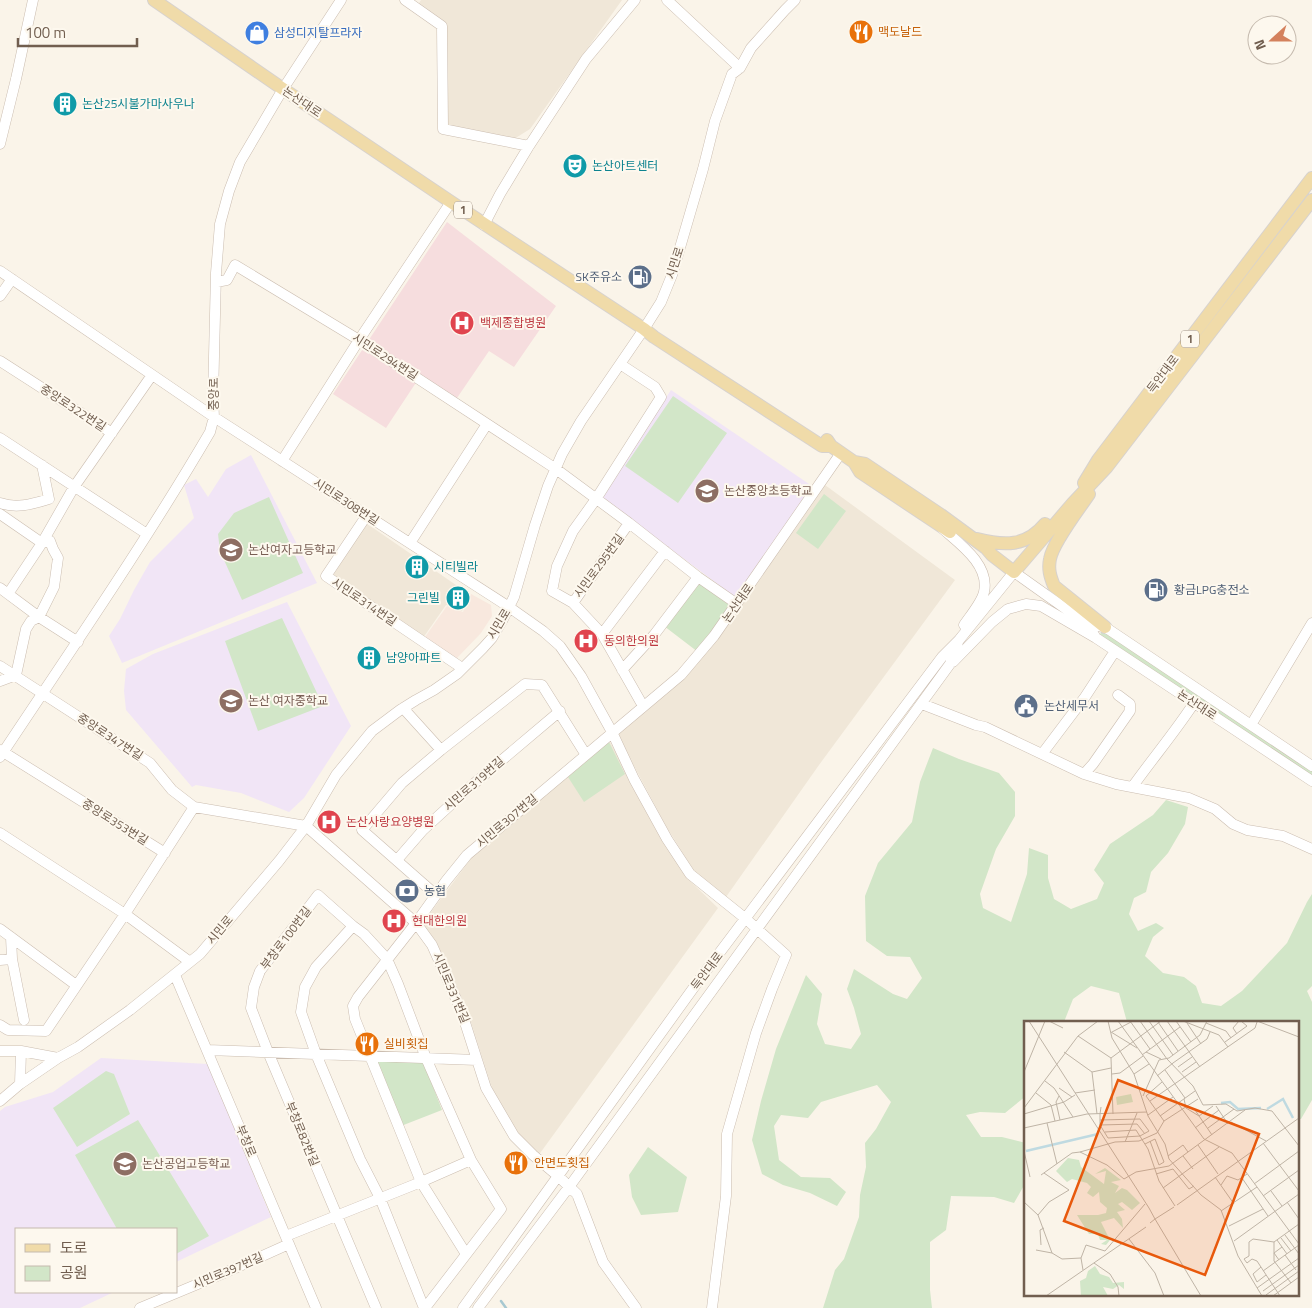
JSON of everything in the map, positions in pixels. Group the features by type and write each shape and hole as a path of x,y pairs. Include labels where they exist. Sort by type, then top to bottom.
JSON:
{"main road":[{"name":"논산대로","path":"154,0 484,225 822,446 830,446 841,453 854,462 860,472 1014,572"},
{"name":"득안대로","path":"1102,464 1312,178"},
{"name":"득안대로","path":"1014,572 1072,503 1312,200"},
{"name":"논산대로","path":"854,462 865,464 941,515 986,548 992,556"},
{"name":"1","path":"971,537 992,543 1007,544 1026,540 1039,531 1102,464"},
{"path":"1102,464 1056,543 1050,557 1049,569 1054,586 1105,627"}],"street":[{"path":"0,144 33,0"},
{"name":"중앙로","path":"1,753 78,642 210,432 214,417 216,282 220,224 229,192 240,162 283,89 340,0"},
{"path":"484,225 529,146 586,59 635,0"},
{"path":"666,0 740,68"},
{"name":"시민로","path":"0,1102 20,1084 78,1047 130,1010 200,954 279,861 306,826 336,775 372,731 403,708 434,690 462,668 492,638 514,597 535,525 562,454 581,421 661,302 672,275 723,96 732,74 740,68 751,48 795,0"},
{"path":"408,1 442,26 443,129 529,146"},
{"path":"282,461 359,340 451,202"},
{"name":"시민로294번길","path":"216,282 227,280 235,265 359,340 556,469"},
{"path":"0,271 214,417"},
{"path":"0,296 12,279"},
{"name":"중앙로322번길","path":"0,362 112,433 152,375"},
{"name":"시민로295번길","path":"620,364 655,387 661,397 574,531 557,566 552,591 573,603 629,523"},
{"name":"시민로308번길","path":"214,417 510,607"},
{"path":"410,543 487,424"},
{"path":"78,642 39,617 4,591 42,543 74,487 112,433"},
{"path":"0,438 147,534"},
{"name":"논산대로","path":"612,732 680,675 714,636 841,453"},
{"path":"0,503 10,507 25,506 49,499 42,465"},
{"name":"시민로295번길","path":"556,469 698,577 737,604"},
{"path":"0,514 42,543 50,541 52,549 58,558 54,587 39,617 31,621 26,629 16,676 0,681"},
{"name":"시민로314번길","path":"367,515 326,576 462,668"},
{"path":"936,522 965,549 976,562 984,577 984,592 942,657"},
{"path":"602,634 664,551"},
{"name":"논산대로","path":"1014,572 1088,624 1105,627 1312,766"},
{"name":"득안대로","path":"463,1308 702,976 942,657 959,640 1014,572"},
{"path":"622,670 654,635 698,577"},
{"path":"573,603 602,634 643,706"},
{"path":"950,664 992,622 1008,609 1026,604 1041,606 1096,638"},
{"path":"510,607 543,630 560,646 581,676 612,732 634,779 666,839 690,874 786,954 756,1034 727,1134 726,1196 712,1308"},
{"path":"1251,725 1312,623"},
{"name":"논산대로","path":"1088,624 1096,638 1312,781"},
{"name":"득안대로","path":"478,1308 569,1187 922,704 950,664 959,640"},
{"path":"1042,754 1085,697 1116,651"},
{"name":"중앙로347번길","path":"0,666 150,762 172,790 194,807 306,826"},
{"path":"436,895 362,830 402,783 525,684 542,685 586,754"},
{"path":"1084,774 1130,711 1130,704 1118,695"},
{"path":"1132,786 1166,744 1194,703"},
{"path":"922,704 976,725 985,726 1084,774 1116,784 1189,798 1215,809 1233,824 1248,830 1283,836 1312,849"},
{"path":"403,708 441,750"},
{"name":"시민로319번길","path":"397,860 423,830 470,787 560,711"},
{"name":"시민로307번길","path":"416,923 467,855 612,732"},
{"name":"중앙로353번길","path":"1,753 165,853"},
{"path":"0,1025 8,1030 46,1031 194,807"},
{"name":"시민로331번길","path":"306,826 416,923 432,945 461,1010 486,1088 514,1136 577,1194 603,1262 636,1308"},
{"path":"0,833 124,914 190,962"},
{"name":"부창로100번길","path":"268,1052 251,1008 254,987 260,972 318,895 353,926"},
{"path":"416,923 353,1006 370,1055 421,1182 466,1254"},
{"path":"353,926 364,934 387,959 426,1058 471,1160 501,1209 424,1308 380,1198 360,1159 316,1054 301,1012 305,987 316,967 353,926"},
{"path":"0,929 76,985"},
{"path":"11,937 12,959 24,1020"},
{"path":"0,960 12,959"},
{"name":"부창로","path":"175,975 316,1308"},
{"path":"207,1050 478,1060"},
{"path":"0,1051 21,1051 58,1058"},
{"path":"20,1084 21,1051"},
{"name":"부창로82번길","path":"268,1052 376,1308"},
{"path":"287,1240 338,1215 471,1160"},
{"name":"시민로397번길","path":"178,1292 222,1274 287,1240"},
{"name":"시민로397번길","path":"140,1308 176,1293"}],"shaded area":[{"path":"421,0 622,0 530,129 514,139 447,126 445,24 418,5"},
{"name":"백제종합병원","path":"447,222 556,306 514,367 489,351 457,398 421,375 386,428 333,394"},
{"name":"논산중앙초등학교","path":"671,390 812,486 735,597 601,497"},
{"name":"논산여자고등학교","path":"251,455 317,583 122,663 109,636 150,562 194,518 184,485 196,479 208,497 226,469"},
{"path":"825,485 955,580 819,765 726,897 694,871 666,826 616,732 720,631"},
{"path":"366,523 469,594 462,611 446,605 423,638 332,577"},
{"path":"471,594 491,605 492,616 481,633 456,659 425,637 447,606 463,612"},
{"name":"논산 여자중학교","path":"287,602 351,726 304,798 289,812 241,793 196,785 192,787 126,710 124,691 126,669 153,654"},
{"path":"609,740 665,844 687,878 718,908 538,1156 516,1130 492,1088 467,1010 438,946 422,924 473,856"},
{"name":"논산공업고등학교","path":"101,1058 208,1064 271,1217 178,1261 178,1228 15,1228 15,1293 112,1293 80,1308 0,1308 0,1111 5,1107 53,1092"}],"green space":[{"path":"673,396 727,433 678,503 625,466"},
{"path":"824,494 846,511 818,549 796,533"},
{"path":"269,497 303,573 242,600 220,551 218,534 234,513"},
{"path":"699,580 732,604 698,652 664,626"},
{"path":"282,618 323,706 258,731 225,641"},
{"path":"1102,631 1312,771 1312,778 1099,636"},
{"path":"609,742 625,774 584,802 568,777"},
{"path":"933,748 999,773 1015,792 1015,816 996,849 980,894 983,908 1011,922 1027,874 1029,848 1048,855 1048,878 1054,899 1071,909 1097,899 1104,883 1094,870 1110,844 1153,815 1166,800 1188,807 1185,824 1168,853 1151,872 1146,892 1134,898 1129,914 1138,931 1156,923 1164,928 1153,937 1145,956 1163,973 1184,977 1196,986 1202,1003 1221,1006 1242,991 1287,943 1312,894 1312,986 1307,991 1312,1002 1312,1100 1300,1119 1300,1021 1127,1021 1119,993 1091,986 1073,999 1064,1021 1024,1021 1024,1098 1005,1113 980,1112 966,1115 981,1137 1002,1137 1024,1142 1024,1186 1014,1203 994,1197 951,1196 946,1230 930,1242 932,1308 823,1308 835,1270 844,1259 859,1217 860,1195 866,1167 865,1143 876,1129 891,1102 877,1085 821,1102 808,1118 781,1115 774,1126 779,1160 801,1177 830,1178 846,1192 837,1206 810,1193 783,1185 762,1174 752,1140 776,1049 806,975 822,994 817,1024 825,1044 851,1049 861,1034 847,989 854,969 893,994 907,999 922,978 910,957 887,956 866,941 865,896 878,863 912,822 920,782"},
{"path":"375,1060 423,1061 442,1110 401,1126"},
{"path":"106,1071 114,1074 130,1114 77,1147 53,1108"},
{"path":"138,1120 209,1236 178,1253 178,1228 116,1228 75,1155"},
{"path":"648,1147 687,1177 678,1212 641,1215 632,1197 629,1175"}],"waterway":[{"path":"501,1301 506,1308"}],"place":[{"name":"맥도날드","path":"861,32"},
{"name":"삼성디지탈프라자","path":"257,33"},
{"name":"논산25시불가마사우나","path":"65,104"},
{"name":"논산아트센터","path":"575,166"},
{"name":"SK주유소","path":"640,277"},
{"name":"백제종합병원","path":"462,323"},
{"name":"논산중앙초등학교","path":"707,491"},
{"name":"논산여자고등학교","path":"231,550"},
{"name":"시티빌라","path":"417,567"},
{"name":"황금LPG충전소","path":"1156,590"},
{"name":"그린빌","path":"458,598"},
{"name":"동의한의원","path":"586,641"},
{"name":"남양아파트","path":"369,658"},
{"name":"논산 여자중학교","path":"231,701"},
{"name":"논산세무서","path":"1026,706"},
{"name":"논산사랑요양병원","path":"329,822"},
{"name":"농협","path":"407,891"},
{"name":"현대한의원","path":"394,921"},
{"name":"실비횟집","path":"367,1044"},
{"name":"안면도횟집","path":"516,1163"},
{"name":"논산공업고등학교","path":"125,1164"}]}
